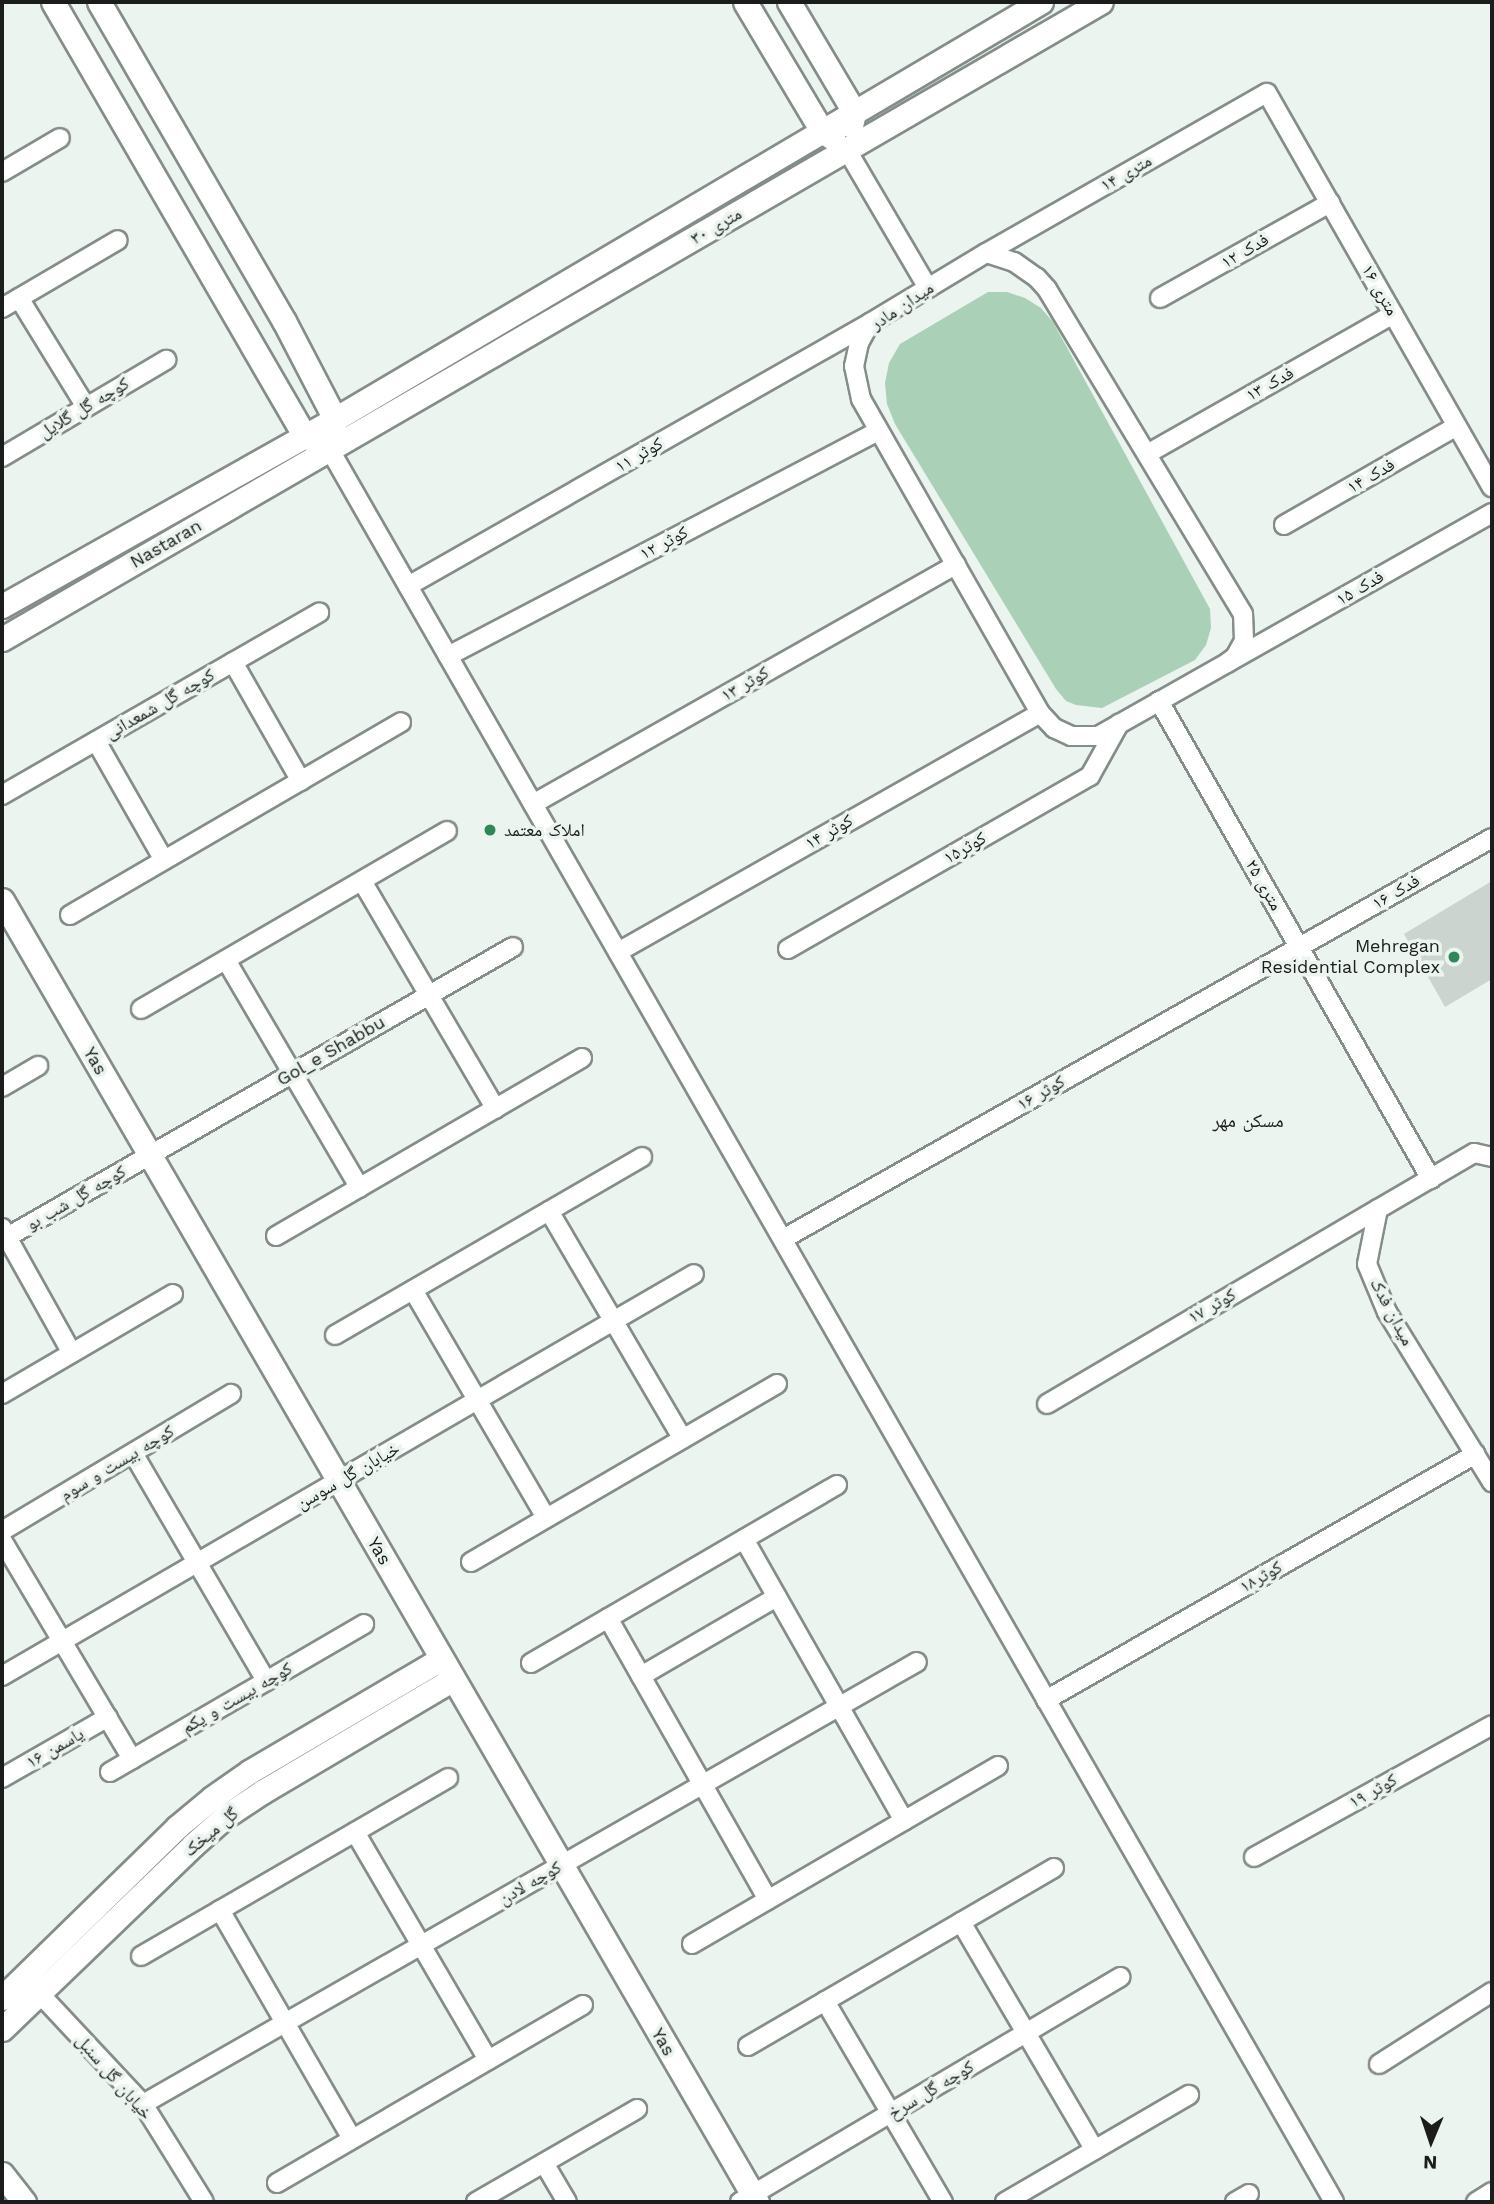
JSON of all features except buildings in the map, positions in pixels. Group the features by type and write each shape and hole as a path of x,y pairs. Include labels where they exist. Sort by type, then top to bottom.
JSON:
{"street":[{"path":"53,2 303,435 330,450 1334,2202"},
{"path":"99,2 284,321 335,419 330,450"},
{"path":"745,2 822,131 848,150 928,288"},
{"path":"789,2 853,112 848,150"},
{"name":"۳۰ متری","path":"303,435 335,419 1041,2"},
{"name":"۳۰ متری","path":"330,450 1101,2"},
{"name":"۱۶ متری","path":"1267,93 1492,487"},
{"name":"۱۴ متری","path":"986,253 1267,93"},
{"path":"2,172 60,138"},
{"name":"فدک ۱۲","path":"1160,298 1330,203"},
{"path":"2,308 118,240"},
{"path":"986,253 1025,269 1047,289 1243,614 1244,641 1235,657 1227,663"},
{"name":"میدان مادر","path":"986,253 870,323 856,354 855,377 860,399 1041,712 1054,729 1071,736 1098,736 1227,663"},
{"path":"19,298 86,407"},
{"name":"فدک ۱۳","path":"1147,454 1393,314"},
{"name":"کوثر ۱۱","path":"408,586 870,323"},
{"name":"کوچه گل گلایل","path":"2,457 166,360"},
{"name":"فدک ۱۴","path":"1284,525 1457,426"},
{"name":"کوثر ۱۲","path":"448,656 879,431"},
{"name":"Nastaran","path":"2,606 303,435"},
{"name":"Nastaran","path":"2,639 330,450"},
{"name":"فدک ۱۵","path":"1227,663 1492,513"},
{"name":"کوثر ۱۳","path":"533,804 956,565"},
{"name":"کوچه گل شمعدانی","path":"2,795 319,613"},
{"path":"233,662 301,781"},
{"name":"۲۵ متری","path":"1159,701 1432,1179"},
{"name":"کوثر ۱۴","path":"618,952 1041,712"},
{"path":"70,915 401,722"},
{"name":"کوثر۱۵","path":"788,949 1090,776 1119,724"},
{"path":"96,741 164,860"},
{"path":"141,1009 447,831"},
{"name":"فدک ۱۶","path":"1299,947 1492,838"},
{"path":"362,881 496,1109"},
{"name":"Yas","path":"2,900 442,1659 750,2200"},
{"name":"Gol_e Shabbu","path":"150,1156 513,947"},
{"name":"کوثر ۱۶","path":"783,1239 1299,947"},
{"path":"226,960 360,1188"},
{"path":"276,1236 582,1058"},
{"path":"2,1087 38,1066"},
{"path":"1378,1209 1492,1143"},
{"path":"1474,1153 1492,1157"},
{"name":"کوچه گل شب بو","path":"4,1235 150,1156"},
{"path":"335,1335 642,1157"},
{"name":"کوثر ۱۷","path":"1047,1404 1378,1209"},
{"name":"میدان فدک","path":"1378,1209 1367,1264 1388,1312 1492,1482"},
{"path":"549,1211 682,1439"},
{"path":"4,1235 72,1353"},
{"name":"خیابان گل سوسن","path":"2,1676 694,1274"},
{"path":"413,1290 546,1518"},
{"path":"2,1394 173,1294"},
{"path":"471,1562 777,1384"},
{"name":"کوچه بیست و سوم","path":"2,1531 231,1394"},
{"path":"133,1453 266,1681"},
{"name":"کوثر۱۸","path":"1046,1700 1475,1454"},
{"path":"531,1663 837,1485"},
{"path":"744,1539 904,1821"},
{"path":"2,1540 132,1759"},
{"path":"641,1676 777,1597"},
{"path":"608,1618 768,1900"},
{"name":"کوچه بیست و یکم","path":"110,1772 364,1624"},
{"name":"گل میخک","path":"2,2029 31,1985 177,1827 212,1798 250,1772 442,1659"},
{"name":"کوچه لادن","path":"143,2104 917,1662"},
{"name":"گل میخک","path":"2,1998 31,1985 226,1816 453,1679"},
{"name":"یاسمن ۱۶","path":"2,1778 108,1717"},
{"name":"کوثر ۱۹","path":"1254,1857 1492,1725"},
{"path":"692,1944 998,1766"},
{"path":"141,1956 448,1778"},
{"path":"355,1832 488,2060"},
{"path":"748,2046 1054,1868"},
{"path":"220,1910 352,2139"},
{"path":"961,1923 1095,2150"},
{"name":"کوچه گل سرخ","path":"750,2200 1121,1977"},
{"name":"خیابان گل سنبل","path":"31,1985 143,2104 204,2202"},
{"path":"1379,2064 1492,1992"},
{"path":"825,2001 943,2202"},
{"path":"276,2183 583,2005"},
{"path":"1005,2202 1189,2095"},
{"path":"476,2202 637,2109"},
{"path":"544,2163 567,2202"},
{"path":"2,2174 24,2202"},
{"path":"1476,2202 1492,2192"}],"green space":[{"path":"988,292 1007,292 1025,298 1041,308 1053,322 1210,609 1211,628 1206,645 1195,660 1102,708 1066,701 1056,689 895,424 887,404 885,383 889,363 900,344"}],"place":[{"name":"املاک معتمد","path":"490,830"},
{"name":"Mehregan Residential Complex","path":"1454,957"}],"district":[{"name":"مسکن مهر","path":"1248,1121"}]}
